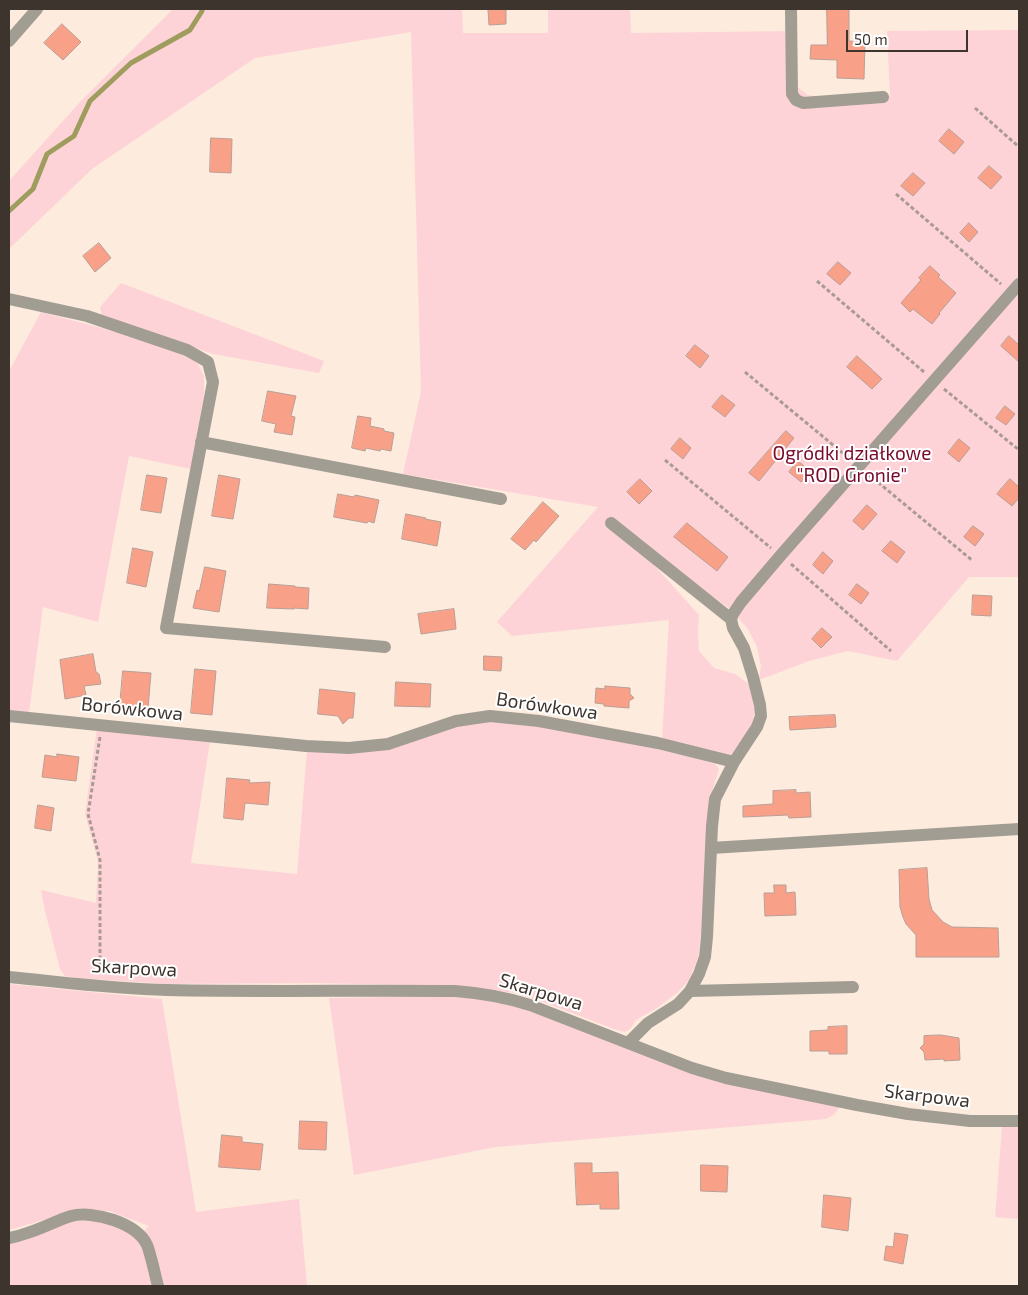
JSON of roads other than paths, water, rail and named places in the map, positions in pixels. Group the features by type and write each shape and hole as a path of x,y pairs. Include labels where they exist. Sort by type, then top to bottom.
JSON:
{"street":[{"path":"9,41 37,9"},
{"path":"791,9 792,94 796,100 803,102 884,97"},
{"path":"629,1042 648,1022 678,1004 690,991 705,957 712,826 716,799 734,762 757,726 760,716 760,706 753,677 744,648 733,628 731,619 733,614 741,602 933,380 1015,288"},
{"path":"9,299 87,316 187,350 208,362 214,382 166,628 385,647"},
{"path":"201,442 501,499"},
{"path":"611,523 731,619"},
{"name":"Borówkowa","path":"9,716 306,746 349,748 388,744 456,721 490,716 539,722 658,743 734,762"},
{"path":"711,848 1019,829"},
{"name":"Skarpowa","path":"9,978 100,987 167,990 471,992 530,1004 692,1068 726,1078 908,1114 970,1121 1019,1122"},
{"path":"690,991 853,987"},
{"path":"9,1238 73,1216 97,1216 116,1220 133,1230 147,1245 158,1286"}],"waterway":[{"path":"9,211 33,189 47,154 74,136 90,101 131,63 190,30 202,9"}],"park label":[{"name":"Ogródki działkowe \"ROD Gronie\"","path":"852,465"}]}
